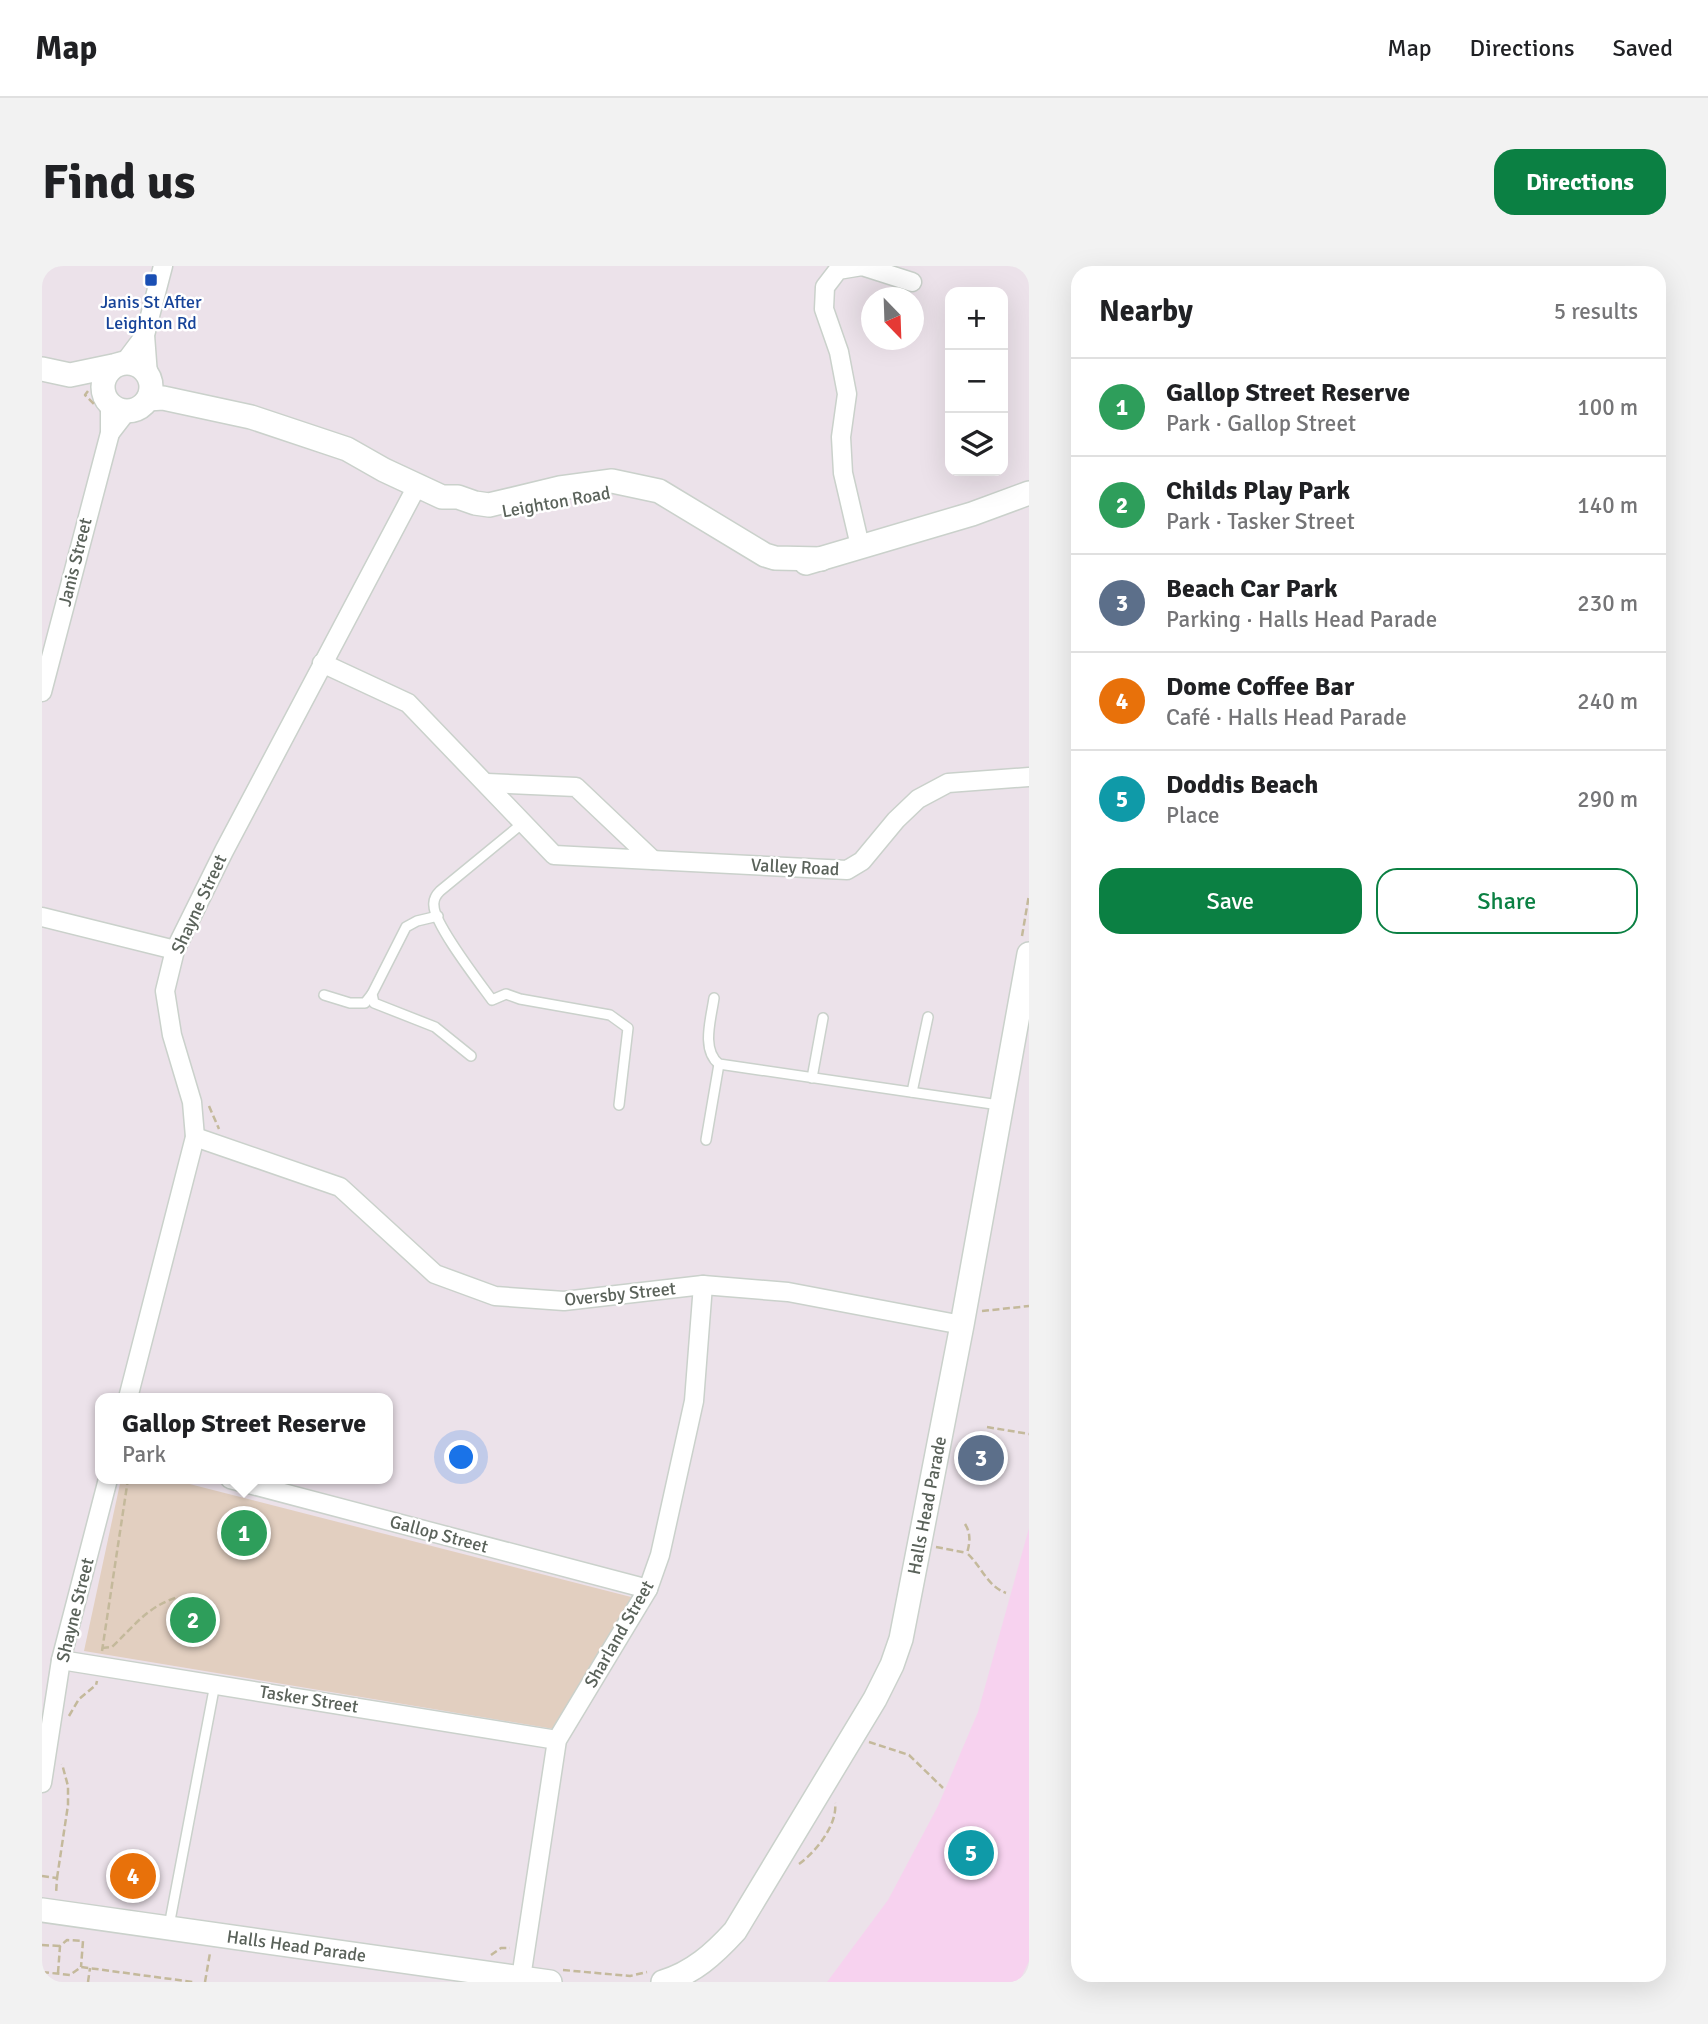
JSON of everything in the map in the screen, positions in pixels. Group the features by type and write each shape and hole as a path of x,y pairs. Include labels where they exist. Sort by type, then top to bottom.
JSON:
{"street":[{"path":"70,375 114,404 135,409 153,388 145,335 163,266"},
{"path":"859,545 842,473 841,437 847,394 839,352 824,309 825,287 838,270 863,266 912,282"},
{"path":"114,404 104,380 145,335"},
{"name":"Leighton Road","path":"118,365 135,364 153,388 347,449 417,486 442,496 489,505 560,488 612,481 659,491 765,555 775,558 821,559 859,545 972,514 1028,493"},
{"path":"42,369 70,375 118,365"},
{"name":"Janis Street","path":"42,692 110,433 114,404"},
{"name":"Shayne Street","path":"129,1393 195,1137 192,1102 172,1035 164,991 175,950 322,663 417,486"},
{"name":"Valley Road","path":"322,663 408,703 554,855 847,870 862,861 896,820 918,799 948,783 1029,777"},
{"path":"487,783 576,787 653,860"},
{"path":"42,917 175,950"},
{"name":"Halls Head Parade","path":"656,1977 697,1967 716,1952 735,1931 857,1730 892,1665 901,1639 969,1318 1025,945"},
{"name":"Oversby Street","path":"195,1137 340,1187 435,1274 495,1296 564,1301 703,1284 788,1292 969,1318"},
{"name":"Sharland Street","path":"520,1978 557,1740 648,1589 660,1555 694,1401 703,1284"},
{"name":"Shayne Street","path":"42,1783 61,1660 107,1484"},
{"name":"Gallop Street","path":"249,1484 648,1589"},
{"name":"Tasker Street","path":"61,1660 557,1740"},
{"name":"Halls Head Parade","path":"42,1910 520,1978 553,1976"}],"lane":[{"path":"524,822 435,896 433,908 454,947 492,1000 506,994 520,999 610,1015 628,1028 619,1105"},
{"path":"324,995 350,1003 365,1003 406,928 416,921 438,916"},
{"path":"372,994 374,1003 435,1027 471,1056"},
{"path":"714,998 708,1045 712,1059 719,1064 1001,1105"},
{"path":"912,1092 928,1017"},
{"path":"812,1078 823,1018"},
{"path":"706,1140 719,1064"},
{"path":"169,1928 215,1684"}],"path":[{"path":"1025,945 1029,895"},
{"path":"206,1098 221,1134 218,1144"},
{"path":"969,1318 1029,1306"},
{"path":"988,1427 1029,1434"},
{"path":"68,1718 79,1699 96,1685 127,1484"},
{"path":"965,1524 970,1542 967,1553"},
{"path":"934,1547 967,1553 979,1564 994,1588 1006,1593"},
{"path":"102,1648 112,1647 141,1617 161,1602 178,1597"},
{"path":"869,1742 909,1755 943,1788"},
{"path":"57,1878 68,1805 63,1754"},
{"path":"42,1945 60,1946 67,1940 83,1941 81,1967"},
{"path":"58,1973 60,1946"},
{"path":"482,1959 501,1948 525,1948"},
{"path":"42,1972 70,1975 81,1967 193,1982"},
{"path":"88,1982 90,1968"},
{"path":"553,1976 656,1977"}],"shaded area":[{"path":"120,1484 190,1484 635,1598 554,1729 84,1651"}],"sand":[{"path":"1029,1528 1029,1961 1019,1982 827,1982 888,1900 938,1806 978,1712"}],"place":[{"name":"Janis St After Leighton Rd","path":"151,280"},
{"name":"Beach Car Park","path":"981,1458"},
{"name":"Gallop Street Reserve","path":"244,1533"},
{"name":"Childs Play Park","path":"193,1620"},
{"name":"Doddis Beach","path":"971,1853"},
{"name":"Dome Coffee Bar","path":"133,1876"}]}
